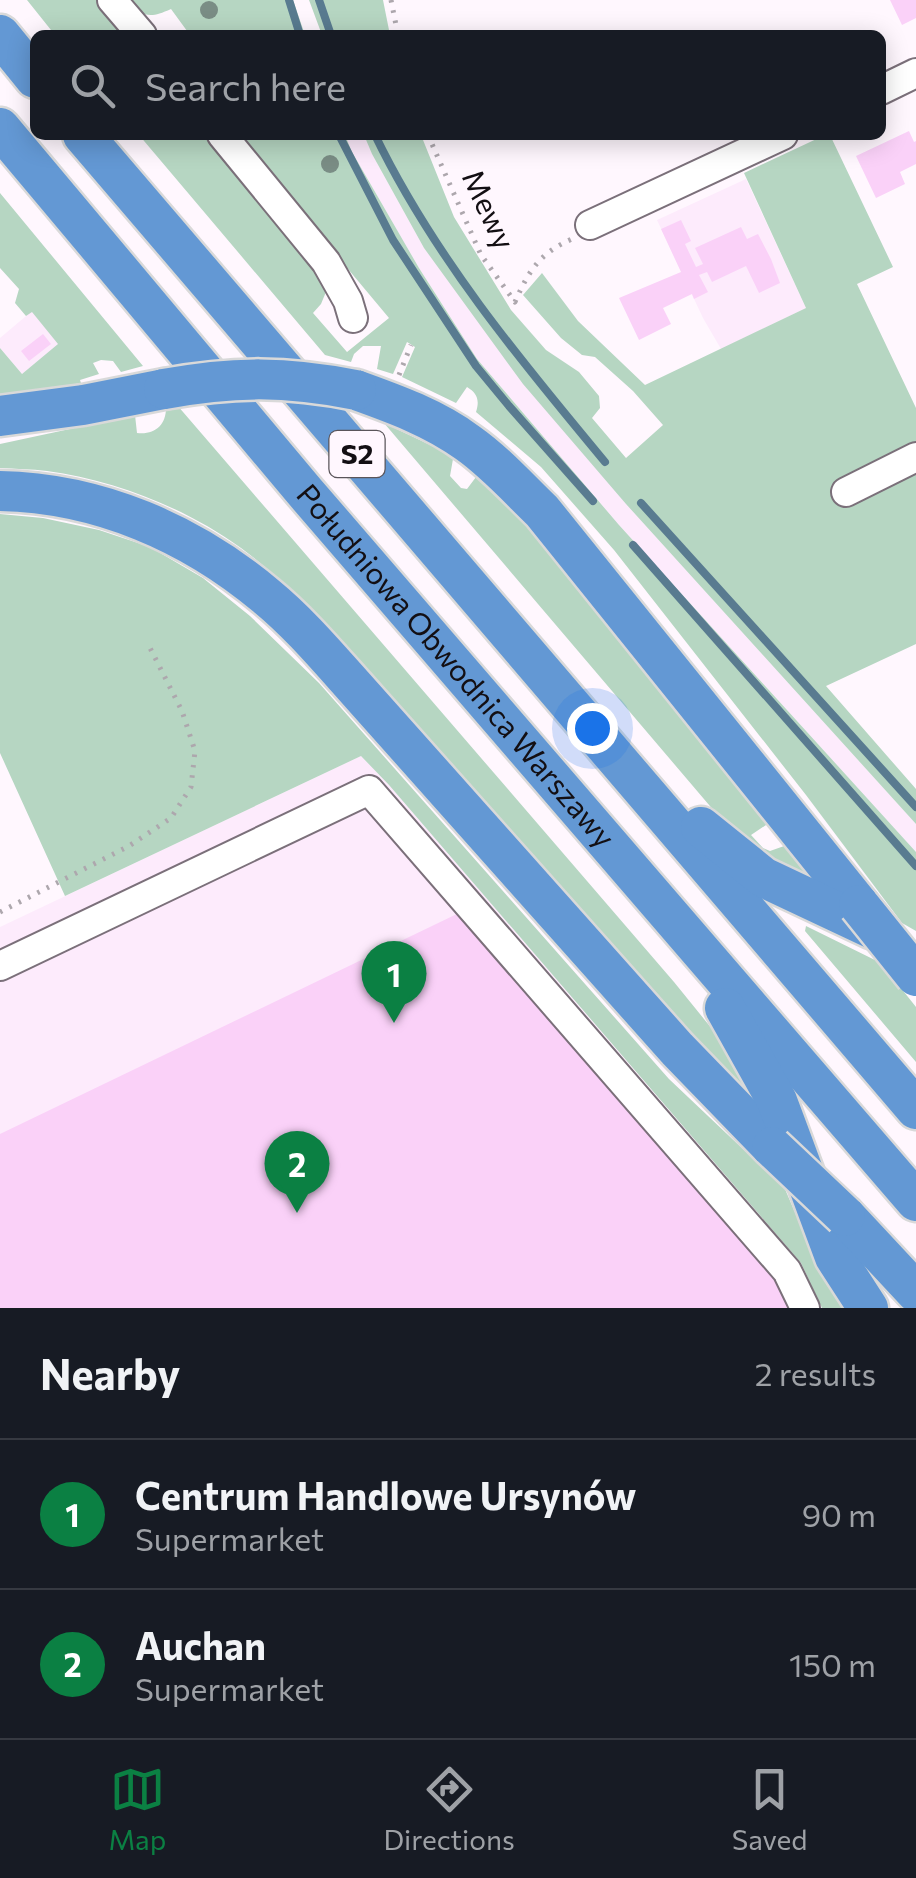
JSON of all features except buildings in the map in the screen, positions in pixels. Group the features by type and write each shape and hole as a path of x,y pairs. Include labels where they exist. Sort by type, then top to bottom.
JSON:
{"highway":[{"path":"0,35 30,72"},
{"name":"Południowa Obwodnica Warszawy","path":"0,128 305,492 916,1201"},
{"name":"Południowa Obwodnica Warszawy","path":"87,140 916,1109"},
{"path":"0,416 202,382 300,380 356,390 411,410 468,443 542,511 916,976"},
{"path":"0,491 90,502 151,522 207,552 266,596 342,672 677,1049 916,1292"},
{"path":"630,772 762,877 916,948"},
{"path":"682,930 777,1101 836,1258 868,1308"}],"street":[{"path":"112,0 138,30"},
{"path":"886,88 916,74"},
{"path":"226,140 326,262 348,301 352,318"},
{"path":"590,225 773,140"},
{"path":"846,492 916,457"},
{"path":"0,966 369,790 787,1271 805,1308"}],"path":[{"path":"391,0 397,30"},
{"name":"Mewy","path":"430,140 481,255 514,302 543,256 585,233 590,225"},
{"path":"0,912 130,846 172,818 191,787 194,750 182,711 147,642"}],"shaded area":[{"path":"347,140 366,140 424,248 626,504 916,824 916,852 619,525 477,359"},
{"path":"746,179 806,308 721,349 657,220"},
{"path":"32,311 59,344 22,374 0,348 0,338"},
{"path":"361,756 801,1264 822,1308 0,1308 0,927"}],"green space":[{"path":"27,0 99,0 124,30 51,30"},
{"path":"127,0 293,0 303,30 186,30 171,9 147,15"},
{"path":"309,0 383,0 389,30 320,30"},
{"path":"143,140 215,140 328,287 313,313 347,352 389,318 240,140 347,140 419,268 477,359 619,525 916,852 916,931 902,923 614,550 541,467 476,412 478,400 473,392 467,387 456,403 402,377 415,347 407,342 393,374 377,369 381,346 363,346 351,362 325,355"},
{"path":"366,140 423,140 454,217 511,310 546,350 579,372 599,396 600,408 592,418 626,458 663,425 595,357 582,355 561,338 523,295 542,273 578,321 645,385 806,308 744,173 814,140 832,140 893,267 857,284 916,408 916,444 833,484 845,507 916,470 916,644 826,686 916,789 916,824 626,504 523,384 424,248"},
{"path":"0,193 143,366 121,372 113,361 101,360 93,363 99,374 80,380 81,383 0,398 0,348 22,374 58,344 32,312 26,316 15,303 19,289 0,268"},
{"path":"177,405 674,982 721,1040 758,1108 693,1041 321,622 262,565 197,520 148,498 72,475 0,468 0,444 135,415 137,433 149,432 162,424 166,408"},
{"path":"384,423 445,452 453,459 450,476 461,488 467,489 476,477 545,546 769,823 751,835 770,851 787,845 824,891 767,856 715,812"},
{"path":"0,514 99,530 150,547 203,578 250,616 319,683 669,1079 785,1189 815,1259 848,1308 822,1308 801,1263 361,756 65,896 0,753"},
{"path":"806,926 881,963 916,1007 916,1062 805,931"}],"waterway":[{"path":"289,0 298,30"},
{"path":"319,0 329,30"},
{"path":"342,140 393,240 476,366 593,501"},
{"path":"378,140 451,264 510,345 605,462"},
{"path":"641,503 916,807"},
{"path":"633,545 916,866"}],"place":[{"name":"Centrum Handlowe Ursynów","path":"394,1023"},
{"name":"Auchan","path":"297,1213"}]}
